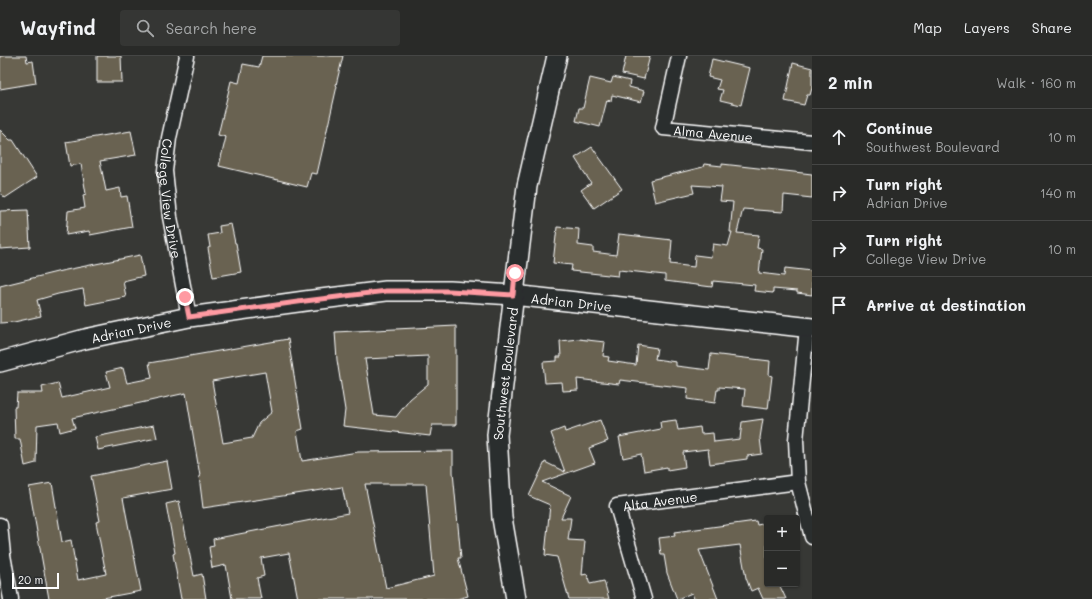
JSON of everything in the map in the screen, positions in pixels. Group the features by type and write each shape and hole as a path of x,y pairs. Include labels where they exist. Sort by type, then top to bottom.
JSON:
{"street":[{"name":"College View Drive","path":"187,56 169,138 165,171 170,217 189,317"},
{"name":"Southwest Boulevard","path":"516,599 502,518 497,435 526,186 557,56"},
{"name":"Alma Avenue","path":"680,56 663,128 812,142"},
{"name":"Adrian Drive","path":"0,362 85,339 189,317 386,291 450,291 513,295 810,328"},
{"path":"810,328 796,440 798,482 812,537"},
{"name":"Alta Avenue","path":"644,599 617,506 798,482"},
{"path":"0,525 1,555 11,599"}],"building":[{"path":"0,56 26,56 27,62 33,61 36,83 0,89"},
{"path":"97,56 121,56 122,82 97,82"},
{"path":"262,56 343,56 317,174 311,173 307,187 219,166 226,137 218,135 231,81 239,83 243,64 259,67"},
{"path":"626,56 650,56 644,79 622,74"},
{"path":"712,59 750,68 741,105 720,100 723,90 717,89 720,80 708,77"},
{"path":"793,63 812,68 812,88 810,95 807,95 804,105 785,101"},
{"path":"613,77 630,81 629,87 644,91 641,102 612,95 611,101 607,100 600,127 576,121 579,108 583,108 590,78 611,83"},
{"path":"0,130 10,140 13,140 37,177 5,198 0,192"},
{"path":"131,131 136,155 100,161 106,191 120,188 121,197 127,196 132,227 90,235 89,231 66,235 68,211 85,208 83,195 86,194 81,164 70,166 66,142"},
{"path":"592,147 622,189 594,208 581,190 591,183 575,158"},
{"path":"704,164 722,166 722,164 812,174 812,198 784,195 783,212 743,209 737,233 759,235 757,248 762,249 759,273 784,276 785,268 812,271 812,295 797,293 797,291 773,289 773,293 754,291 755,285 713,281 712,287 665,281 665,275 619,270 618,276 571,271 572,265 553,263 557,227 579,229 578,245 593,247 593,252 616,255 619,234 672,240 670,264 694,267 695,255 711,257 713,244 728,246 732,232 730,232 733,202 720,201 722,187 692,185 694,193 655,202 650,180 703,167"},
{"path":"28,210 30,247 0,249 0,211"},
{"path":"231,224 241,272 213,277 208,248 210,247 208,235 220,233 219,226"},
{"path":"140,255 144,276 123,281 126,297 86,305 83,289 58,294 37,300 41,316 14,322 0,323 0,286 61,271"},
{"path":"456,326 456,425 432,425 430,436 343,426 345,410 337,360 335,332","holes":["428,356 428,384 410,399 396,417 374,415 365,359"]},
{"path":"288,339 303,429 297,431 302,461 358,452 453,451 453,472 461,558 458,558 468,596 457,599 298,599 289,553 261,558 264,576 257,578 261,599 232,599 226,565 212,568 209,547 214,546 213,539 348,513 342,487 203,508 200,476 186,393 72,418 75,428 60,432 58,422 37,425 36,463 25,466 20,439 15,439 14,407 16,407 17,393 43,393 42,387 58,383 62,398 110,387 106,372 123,368 127,383 152,378 149,363","holes":["265,372 272,412 259,423 252,438 223,443 212,381","365,484 426,484 434,576 386,588"]},
{"path":"578,339 605,342 603,356 609,357 608,361 636,365 638,345 657,348 655,359 676,362 676,366 709,370 711,354 770,361 769,375 772,376 768,409 743,406 745,389 719,387 719,390 717,390 715,403 687,399 688,388 620,380 619,384 577,379 578,390 563,391 562,382 545,383 543,362 557,361 557,357 561,357 560,341"},
{"path":"763,419 760,438 762,454 747,456 747,459 710,464 708,449 683,452 685,467 667,470 667,467 644,471 641,454 623,458 619,437 661,429 660,422 676,420 678,430 700,427 701,434 713,433 714,442 740,439 742,422"},
{"path":"600,420 608,441 589,448 595,463 542,482 571,496 561,518 571,518 568,540 585,541 582,575 587,574 590,584 604,581 609,599 569,599 557,557 545,555 550,505 529,496 545,462 565,472 551,433 564,428 565,432"},
{"path":"154,425 157,438 98,450 95,437"},
{"path":"167,461 172,489 123,498 141,591 98,599 49,599 29,487 52,483 62,542 71,540 78,580 106,574 96,522 100,521 91,476"},
{"path":"179,501 194,576 202,574 206,599 181,599 173,554 175,553 166,504"},
{"path":"756,521 757,525 764,524 764,587 780,587 786,599 763,599 758,588 751,591 746,578 740,545 699,550 718,599 694,599 692,593 677,599 667,573 664,555 661,555 659,538 675,536 674,532"}],"route":[{"path":"185,297 189,317 386,291 450,291 513,295 515,273"}]}
